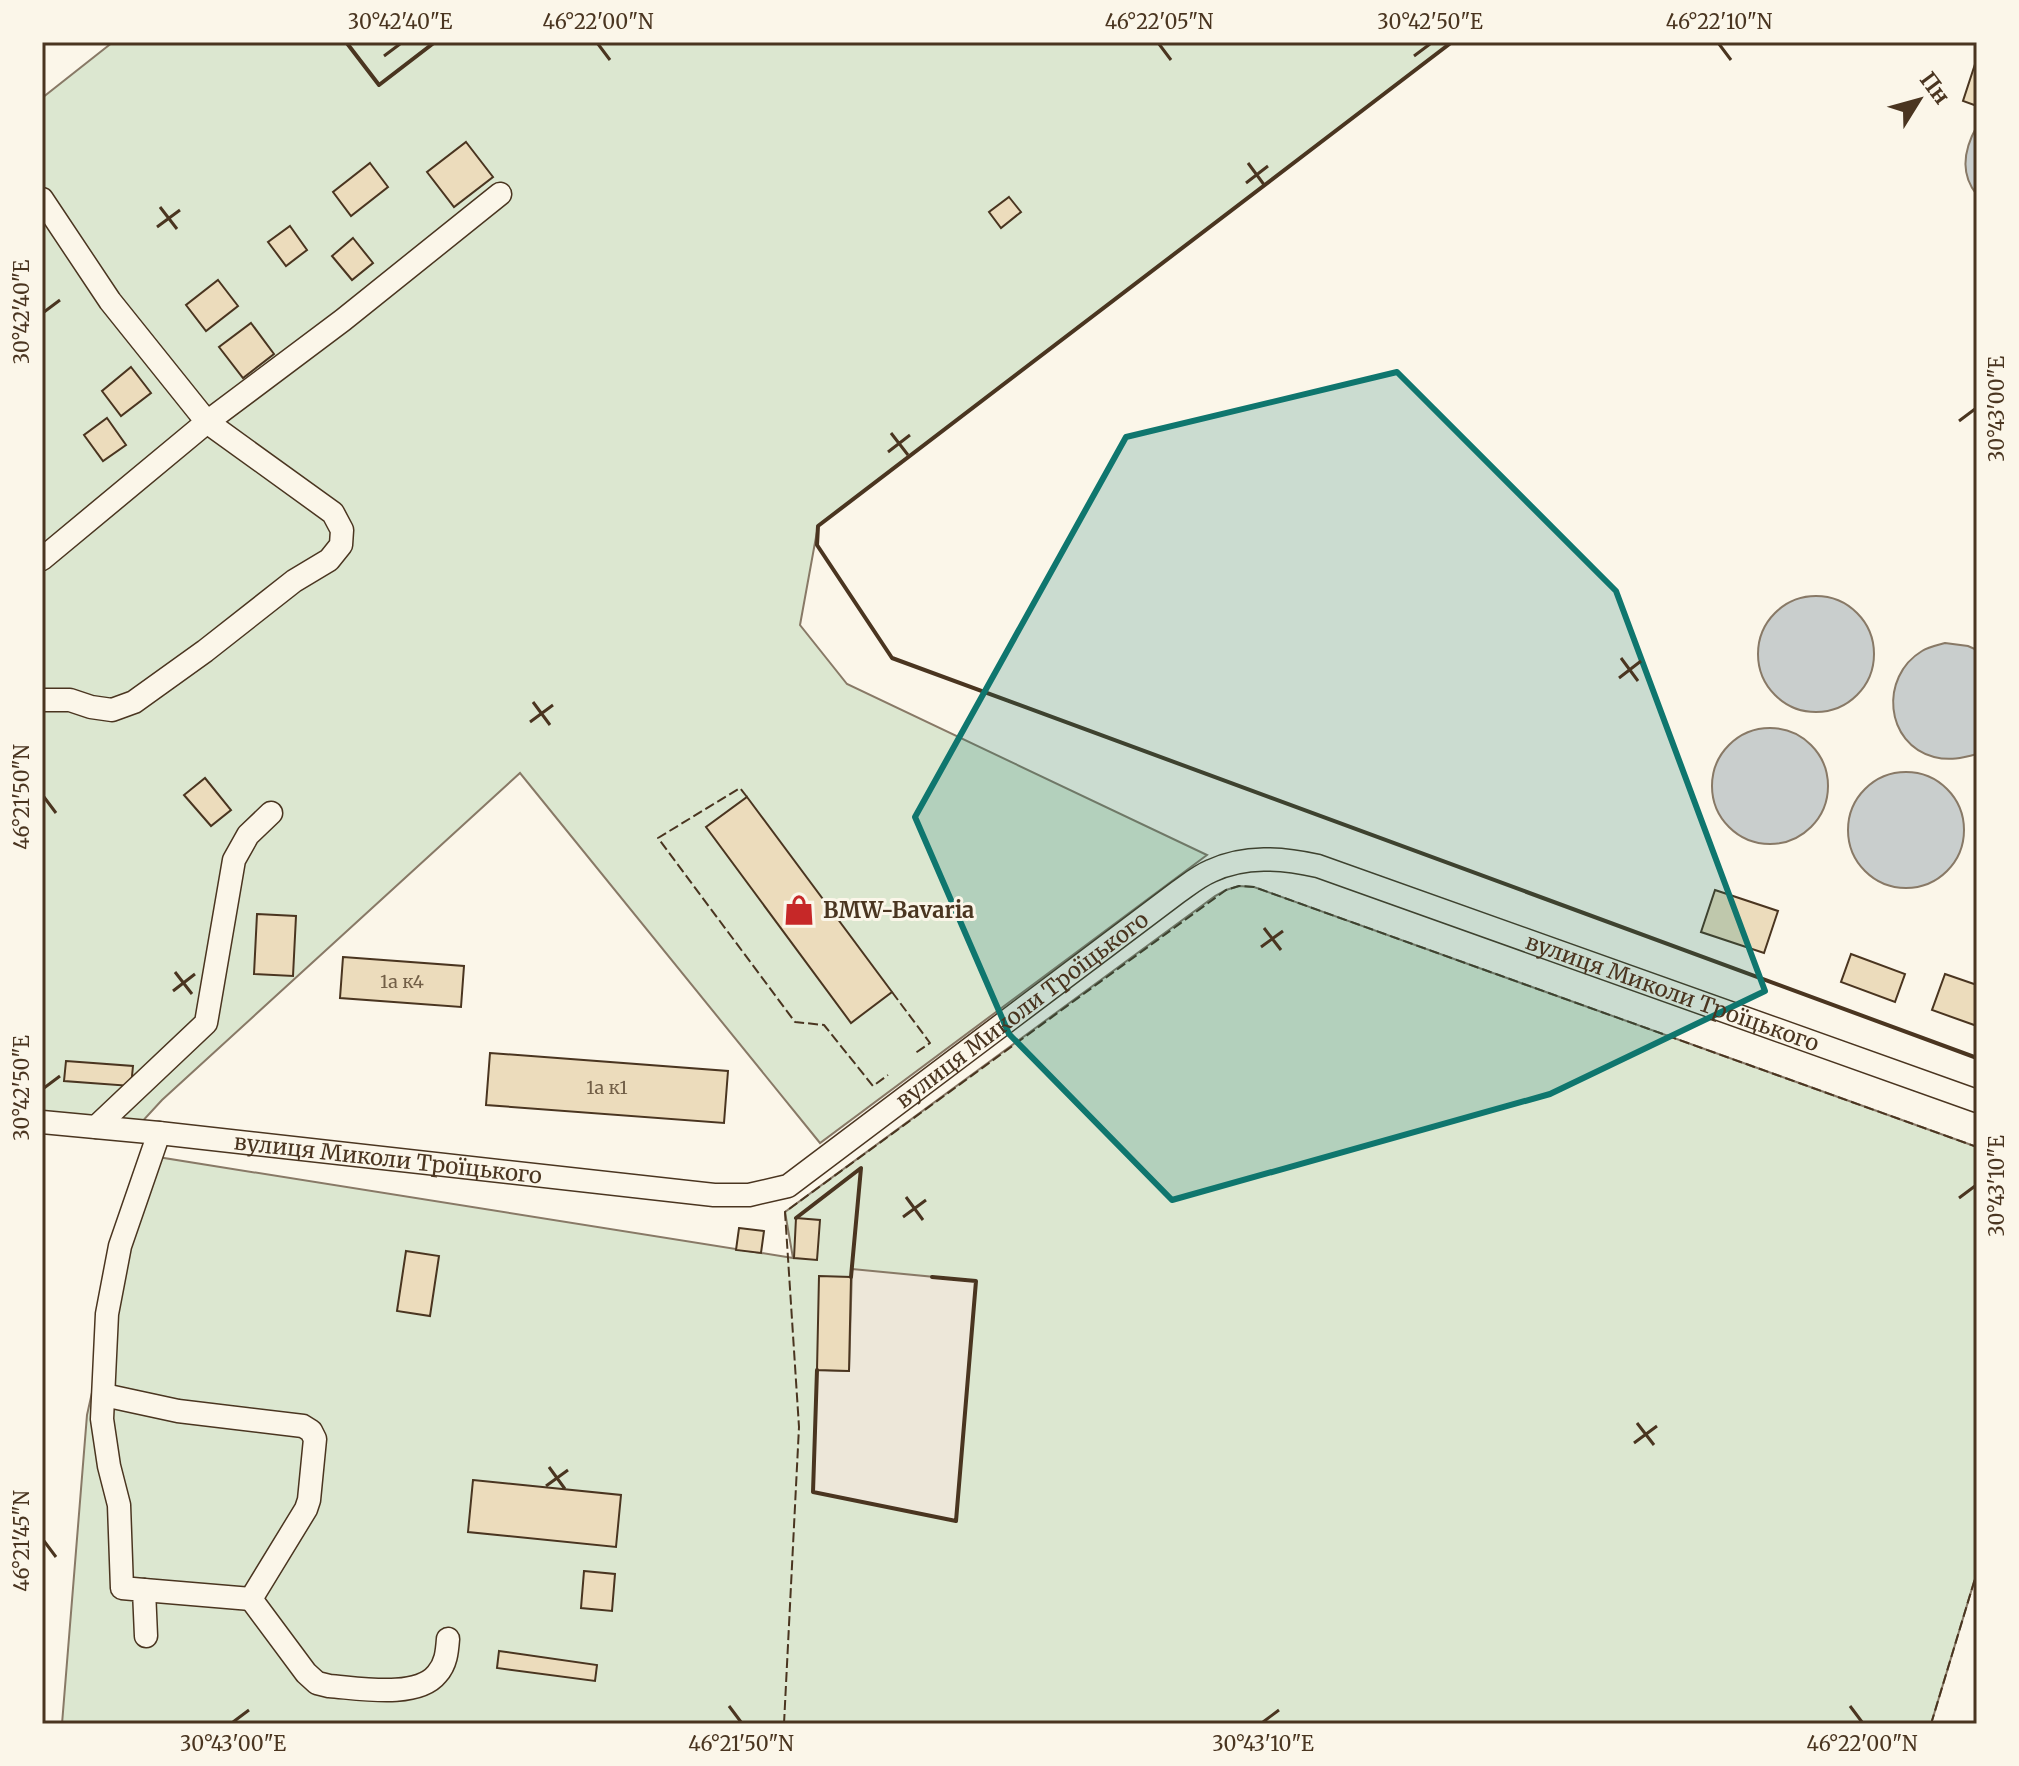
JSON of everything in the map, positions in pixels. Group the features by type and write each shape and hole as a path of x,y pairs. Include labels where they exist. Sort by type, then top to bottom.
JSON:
{"street":[{"path":"42,559 207,422 343,320 500,194"},
{"path":"42,199 110,301 207,422 333,513 342,530 341,545 329,560 294,581 134,702 112,710 70,700 42,700"},
{"path":"96,1127 206,1023 234,860 248,835 271,813"},
{"name":"вулиця Миколи Троїцького","path":"42,1122 714,1195 749,1195 788,1186 1210,871 1241,861 1269,859 1318,866 1977,1101"},
{"path":"159,1133 120,1246 107,1314 102,1419 119,1505 122,1588 251,1599 306,1673 317,1683 329,1686 404,1690 421,1687 437,1676 445,1660 448,1639"},
{"path":"104,1395 178,1411 303,1426 311,1431 315,1439 309,1500 251,1599"},
{"path":"144,1590 146,1636"}],"highlighted area":[{"path":"1397,372 1616,591 1765,991 1550,1094 1172,1200 1009,1034 915,817 1126,437"}],"green space":[{"path":"113,42 1452,42 818,526 800,625 847,684 1207,855 820,1143 520,773 162,1100 139,1125 42,1117 42,98"},
{"path":"1239,886 1254,887 1977,1147 1977,1572 1931,1724 62,1724 87,1415 145,1155 793,1258 785,1212 1215,896"}],"shaded area":[{"path":"1977,126 1977,195 1971,187 1965,161"},
{"path":"1816,596 1838,601 1857,613 1869,632 1874,654 1869,676 1857,695 1838,707 1816,712 1794,707 1775,695 1763,676 1758,654 1763,632 1775,613 1794,601"},
{"path":"1945,643 1977,650 1977,754 1945,759 1918,750 1905,739 1897,725 1894,693 1908,662 1924,650"},
{"path":"1770,728 1792,733 1811,745 1823,764 1828,786 1823,808 1811,827 1792,839 1770,844 1748,839 1729,827 1717,808 1712,786 1717,764 1729,745 1748,733"},
{"path":"1906,772 1928,777 1947,789 1959,808 1964,830 1959,852 1947,871 1928,883 1906,888 1884,883 1865,871 1853,852 1848,830 1853,808 1865,789 1884,777"},
{"path":"852,1269 976,1281 956,1521 813,1492 817,1370 849,1371"}],"building":[{"path":"1977,58 1977,106 1963,101"},
{"path":"466,142 493,177 454,207 427,172"},
{"path":"370,163 388,187 351,216 333,192"},
{"path":"1009,197 1021,212 1001,228 989,212"},
{"path":"290,226 307,250 286,266 268,242"},
{"path":"353,238 373,263 352,280 332,256"},
{"path":"218,280 238,306 206,331 186,305"},
{"path":"251,323 274,354 243,378 219,347"},
{"path":"131,367 151,393 121,416 102,391"},
{"path":"107,418 126,445 103,461 84,435"},
{"path":"205,778 231,810 211,826 184,795"},
{"name":"BMW-Bavaria","path":"747,797 892,992 851,1023 706,827"},
{"path":"1715,890 1778,911 1764,953 1701,932"},
{"path":"257,914 296,916 293,976 254,974"},
{"path":"1851,954 1905,974 1895,1002 1841,982"},
{"path":"343,957 464,966 461,1007 340,998"},
{"path":"1945,974 1977,985 1977,1026 1932,1010"},
{"path":"490,1053 728,1071 724,1123 486,1105"},
{"path":"66,1061 133,1066 131,1086 64,1081"},
{"path":"796,1218 820,1220 817,1260 794,1258"},
{"path":"739,1228 764,1231 761,1253 736,1250"},
{"path":"406,1251 439,1256 430,1316 397,1311"},
{"path":"819,1276 851,1277 849,1371 817,1370"},
{"path":"473,1480 621,1495 616,1547 468,1532"},
{"path":"584,1571 615,1574 612,1611 581,1608"},
{"path":"499,1651 597,1665 595,1681 497,1668"}],"fence":[{"path":"747,797 740,788 658,838 795,1022 824,1025 873,1086 888,1075"},
{"path":"784,1724 799,1427 785,1212 1226,890 1239,886 1254,887 1977,1147"},
{"path":"892,992 930,1043 914,1054"},
{"path":"1931,1724 1977,1572"}],"wall":[{"path":"346,42 379,85 435,42"},
{"path":"1452,42 818,526 817,545 892,658 1977,1058"},
{"path":"796,1218 861,1168 851,1277"},
{"path":"817,1370 813,1492 956,1521 976,1281 932,1277"}],"place":[{"name":"BMW-Bavaria","path":"799,910"}]}
